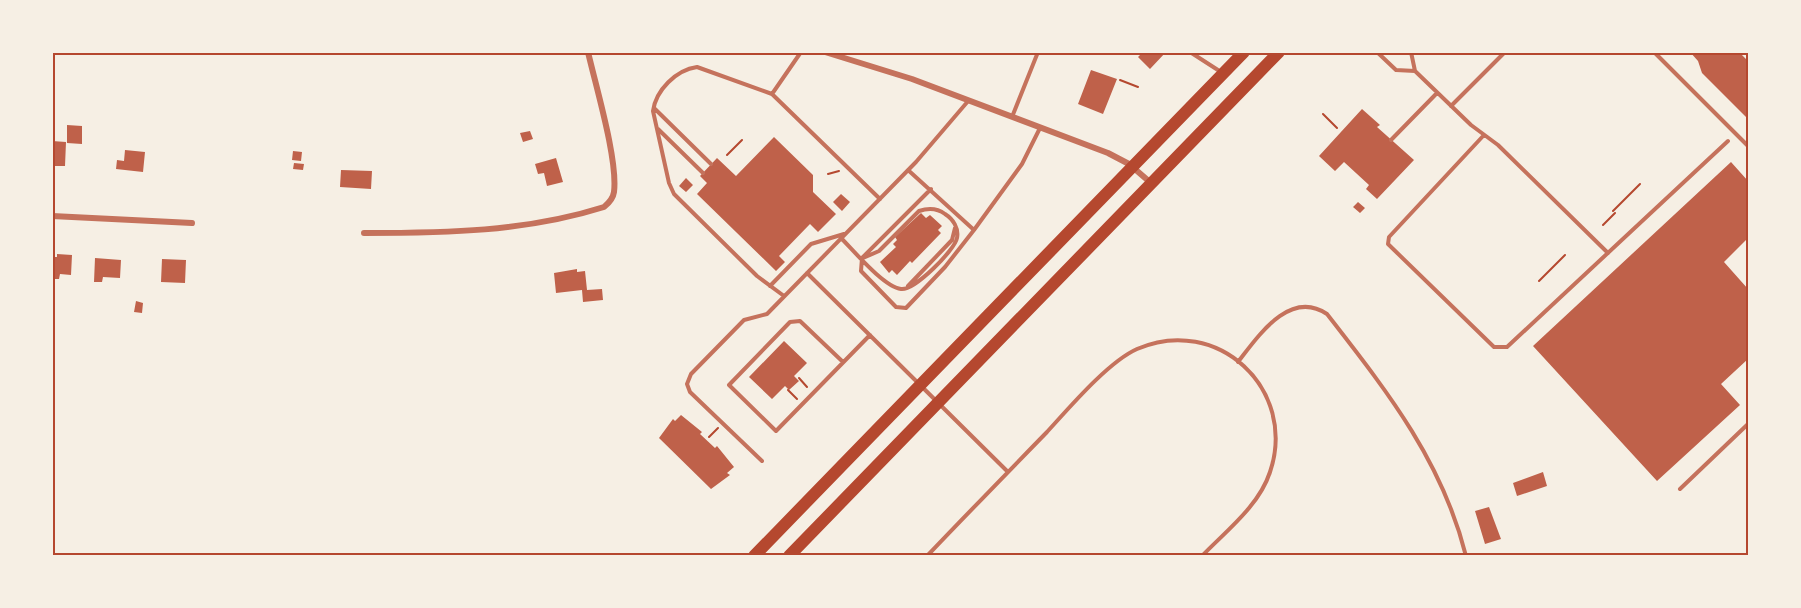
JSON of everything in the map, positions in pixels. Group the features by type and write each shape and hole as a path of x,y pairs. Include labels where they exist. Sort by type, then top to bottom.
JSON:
{"main road":[{"path":"754,555 1244,52"},
{"path":"789,555 1279,52"}],"street":[{"path":"364,233 446,233 510,229 604,207 613,195 612,160 588,52"},
{"path":"825,52 912,79 1108,153 1133,167 1151,183"},
{"path":"52,216 192,223"}],"lane":[{"path":"772,94 801,52"},
{"path":"1012,117 1038,52"},
{"path":"1190,52 1224,74"},
{"path":"1377,52 1396,70 1415,71"},
{"path":"1411,52 1415,71 1498,146 1608,253"},
{"path":"1452,106 1505,52"},
{"path":"1654,52 1749,146"},
{"path":"784,296 757,276 674,194 669,183 653,108 654,100 680,72 697,67 772,94 880,199"},
{"path":"1391,140 1437,93"},
{"path":"762,461 690,392 687,384 691,374 744,320 767,314 908,170 969,100"},
{"path":"653,108 711,164"},
{"path":"657,128 702,173"},
{"path":"931,189 862,258 861,272 896,307 906,308 945,267 1022,164 1040,128"},
{"path":"1484,135 1417,204 1389,237 1389,244 1494,347 1507,347 1728,141"},
{"path":"908,170 974,230"},
{"path":"841,238 888,284 905,289 924,278 952,248 957,238 955,225 941,211 928,208 919,211 879,251 862,258"},
{"path":"770,285 811,244 845,234"},
{"path":"807,273 1008,472"},
{"path":"1238,362 1268,327 1290,308 1309,305 1327,314 1413,429 1449,502 1466,555"},
{"path":"843,362 800,321 795,320 790,322 729,385 776,431 870,335"},
{"path":"927,555 1079,398 1128,354 1168,340 1200,342 1238,362 1252,373 1270,404 1276,440 1275,458 1270,475 1253,503 1202,555"},
{"path":"1680,489 1749,424"}],"path":[{"path":"1120,80 1138,87"},
{"path":"1323,114 1337,128"},
{"path":"727,155 741,140"},
{"path":"1603,225 1640,184"},
{"path":"1539,281 1564,255"},
{"path":"799,378 813,393"},
{"path":"788,390 802,404"}],"building":[{"path":"1143,52 1166,52 1150,69 1138,57"},
{"path":"1690,52 1739,52 1748,61 1748,119 1702,73 1698,61"},
{"path":"1091,70 1117,79 1103,114 1078,104"},
{"path":"1362,109 1380,125 1377,127 1414,160 1377,199 1366,189 1369,185 1344,162 1335,171 1319,156"},
{"path":"67,125 82,126 82,144 67,143"},
{"path":"530,131 533,139 523,142 520,133"},
{"path":"774,137 813,175 813,192 836,214 818,232 810,224 779,256 785,262 776,271 697,194 707,183 700,176 717,158 736,176"},
{"path":"52,141 66,142 65,166 52,166"},
{"path":"125,150 145,152 143,172 116,169 117,160 124,161"},
{"path":"293,151 302,152 301,161 292,160"},
{"path":"556,158 563,182 547,186 544,173 538,174 535,164"},
{"path":"1731,162 1748,181 1748,223 1746,226 1748,238 1724,262 1748,289 1748,359 1721,384 1740,405 1657,481 1533,346"},
{"path":"294,163 304,164 303,170 293,169"},
{"path":"341,170 372,171 371,189 340,187"},
{"path":"686,178 693,185 686,192 679,186"},
{"path":"841,194 850,202 842,211 833,202"},
{"path":"1358,202 1365,208 1360,213 1353,207"},
{"path":"921,213 926,218 930,215 942,226 938,230 941,233 897,275 892,270 889,273 880,262 896,247 893,244 897,240 895,237"},
{"path":"57,254 72,255 71,275 60,274 59,279 52,279 52,257 57,257"},
{"path":"95,258 121,260 120,278 103,277 102,282 94,282"},
{"path":"162,259 186,260 185,283 161,282"},
{"path":"577,269 577,272 585,271 587,290 602,289 603,300 583,302 582,290 556,293 554,273"},
{"path":"136,301 143,303 142,313 134,312"},
{"path":"784,341 807,363 794,376 799,381 789,390 785,386 772,399 749,377"},
{"path":"681,415 702,432 700,434 715,448 717,446 734,467 727,473 730,475 711,489 659,438 673,419 675,421"},
{"path":"1543,472 1547,486 1517,496 1513,483"},
{"path":"1489,507 1501,539 1485,544 1475,511"}]}
